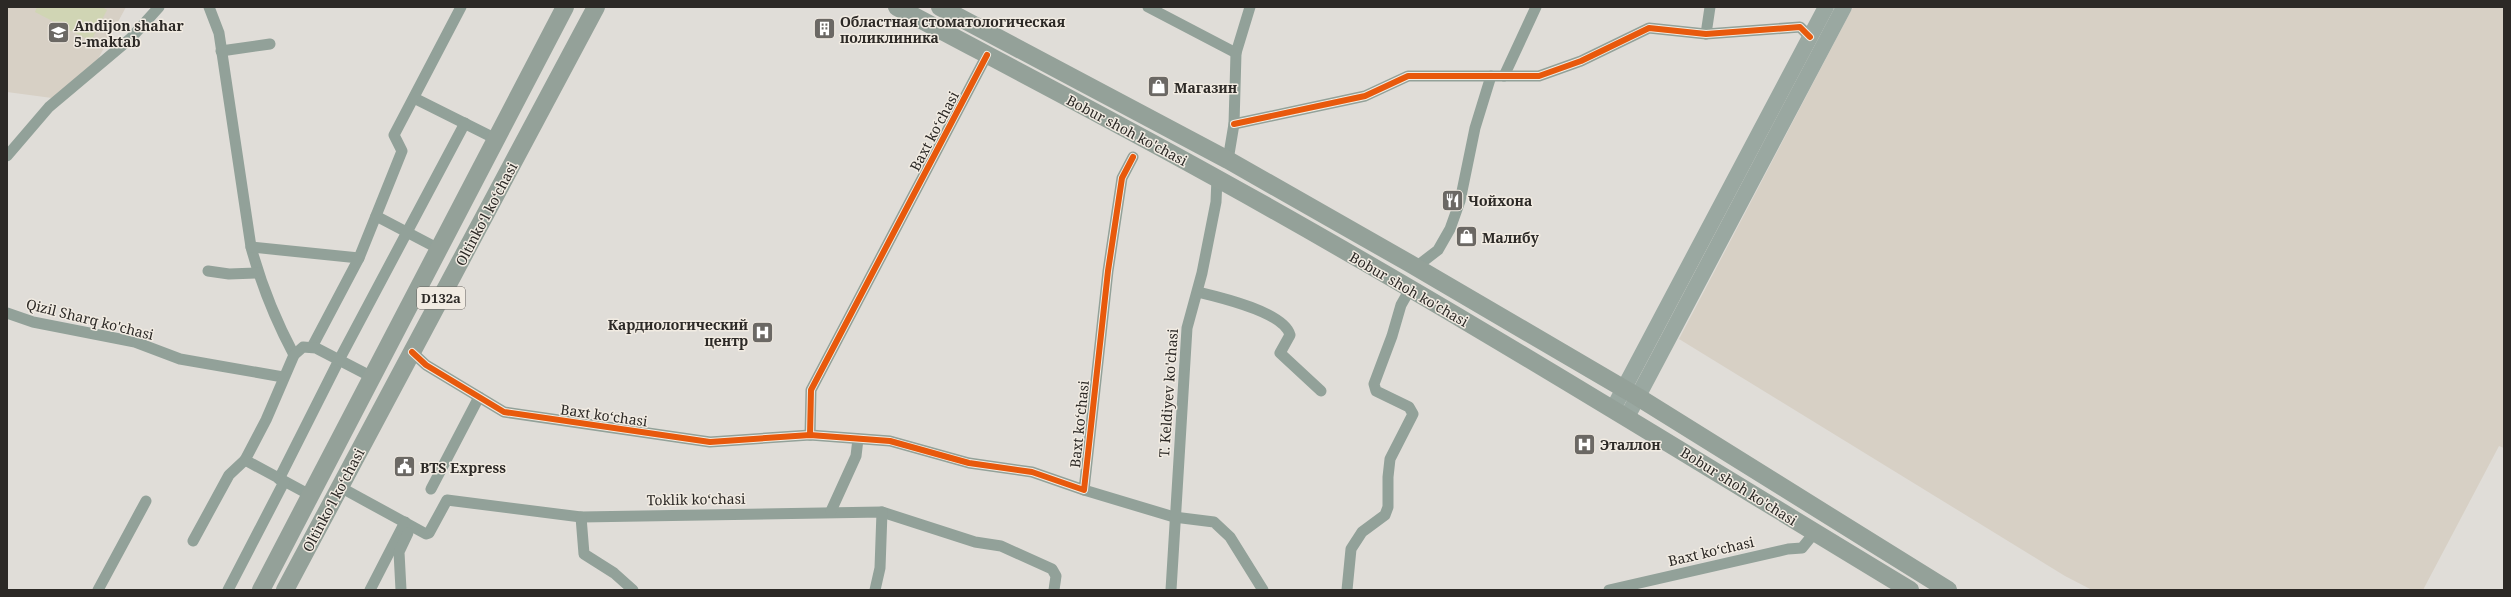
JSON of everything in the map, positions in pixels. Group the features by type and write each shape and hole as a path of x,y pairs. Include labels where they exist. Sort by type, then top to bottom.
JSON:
{"main road":[{"name":"Oltinkoʻl koʻchasi","path":"260,590 565,7"},
{"name":"Oltinkoʻl koʻchasi","path":"285,590 596,7"},
{"name":"Bobur shoh ko'chasi","path":"897,7 1217,178 1410,289 1620,413 1910,590"},
{"name":"Bobur shoh ko'chasi","path":"940,7 1228,160 1416,267 1631,393 1948,590"},
{"path":"1631,393 1826,7"},
{"path":"1620,413 1818,57 1844,7"},
{"path":"1807,43 1818,57"}],"street":[{"path":"7,156 49,107 131,38 159,7"},
{"path":"209,7 219,32 251,247 258,273 284,336 294,355"},
{"path":"312,347 359,258 402,151 394,135 462,7"},
{"path":"1148,7 1236,53"},
{"path":"1228,160 1234,124 1236,53 1250,7"},
{"path":"1504,76 1536,7"},
{"path":"1706,34 1710,7"},
{"path":"1234,124 1365,96 1408,76 1539,76 1581,62 1649,28 1706,34 1800,27 1807,43"},
{"path":"221,51 270,44"},
{"name":"Baxt koʻchasi","path":"810,435 811,390 987,55"},
{"path":"1416,267 1438,250 1450,229 1460,201 1475,128 1491,76"},
{"path":"414,98 496,139"},
{"path":"228,590 339,360 465,123"},
{"name":"Baxt koʻchasi","path":"1084,490 1108,271 1122,178 1133,157"},
{"name":"T. Keldiyev ko'chasi","path":"1171,590 1174,517 1187,328 1198,292 1216,202 1217,178"},
{"path":"376,216 438,249"},
{"path":"251,247 359,258"},
{"path":"208,271 230,274 258,273"},
{"path":"1347,590 1351,549 1362,532 1385,516 1388,507 1390,459 1413,414 1409,407 1376,391 1374,384 1392,336 1401,305 1410,289"},
{"path":"1198,292 1243,303 1285,326 1290,335 1280,353 1320,392"},
{"name":"Qizil Sharq ko'chasi","path":"7,313 33,322 135,342 180,359 284,377"},
{"path":"193,541 229,475 244,460 266,420 294,355 303,348 312,347 372,377"},
{"name":"Baxt koʻchasi","path":"412,352 426,365 504,412 710,442 810,435 890,441 969,463 1032,472 1084,490 1174,517 1214,522 1230,537 1263,590"},
{"path":"431,489 478,397"},
{"path":"831,511 856,456 858,439"},
{"path":"244,460 310,495"},
{"name":"Toklik koʻchasi","path":"340,487 426,534 429,533 447,500 581,517 831,511 882,512 975,542 1009,549 1052,569 1056,576 1054,590"},
{"path":"98,590 146,501"},
{"path":"875,590 880,568 882,512"},
{"path":"581,517 584,554 614,573 633,590"},
{"path":"370,590 408,524"},
{"path":"401,590 399,552 408,524"},
{"name":"Baxt koʻchasi","path":"1609,590 1788,549 1802,548 1815,532"}],"shaded area":[{"name":"Andijon shahar 5-maktab","path":"7,7 126,7 98,59 52,98 7,92"},
{"path":"1853,7 2504,7 2504,448 2499,446 2423,590 2092,590 2065,576 1679,339"}],"green space":[{"path":"37,7 102,7 107,10 91,41 35,12"}],"cycle path":[{"path":"1234,124 1365,96 1408,76 1539,76 1581,61 1649,28 1706,34 1800,27 1810,37"},
{"path":"810,435 811,390 987,55"},
{"path":"412,352 426,365 504,412 710,442 810,435 890,441 969,463 1032,472 1084,490 1108,271 1122,178 1133,157"}],"place":[{"name":"Областная стоматологическая поликлиника","path":"825,29"},
{"name":"Andijon shahar 5-maktab","path":"59,33"},
{"name":"Магазин","path":"1159,87"},
{"name":"Чойхона","path":"1453,200"},
{"name":"Малибу","path":"1466,237"},
{"name":"Кардиологический центр","path":"763,332"},
{"name":"Эталлон","path":"1585,444"},
{"name":"BTS Express","path":"405,467"}]}
